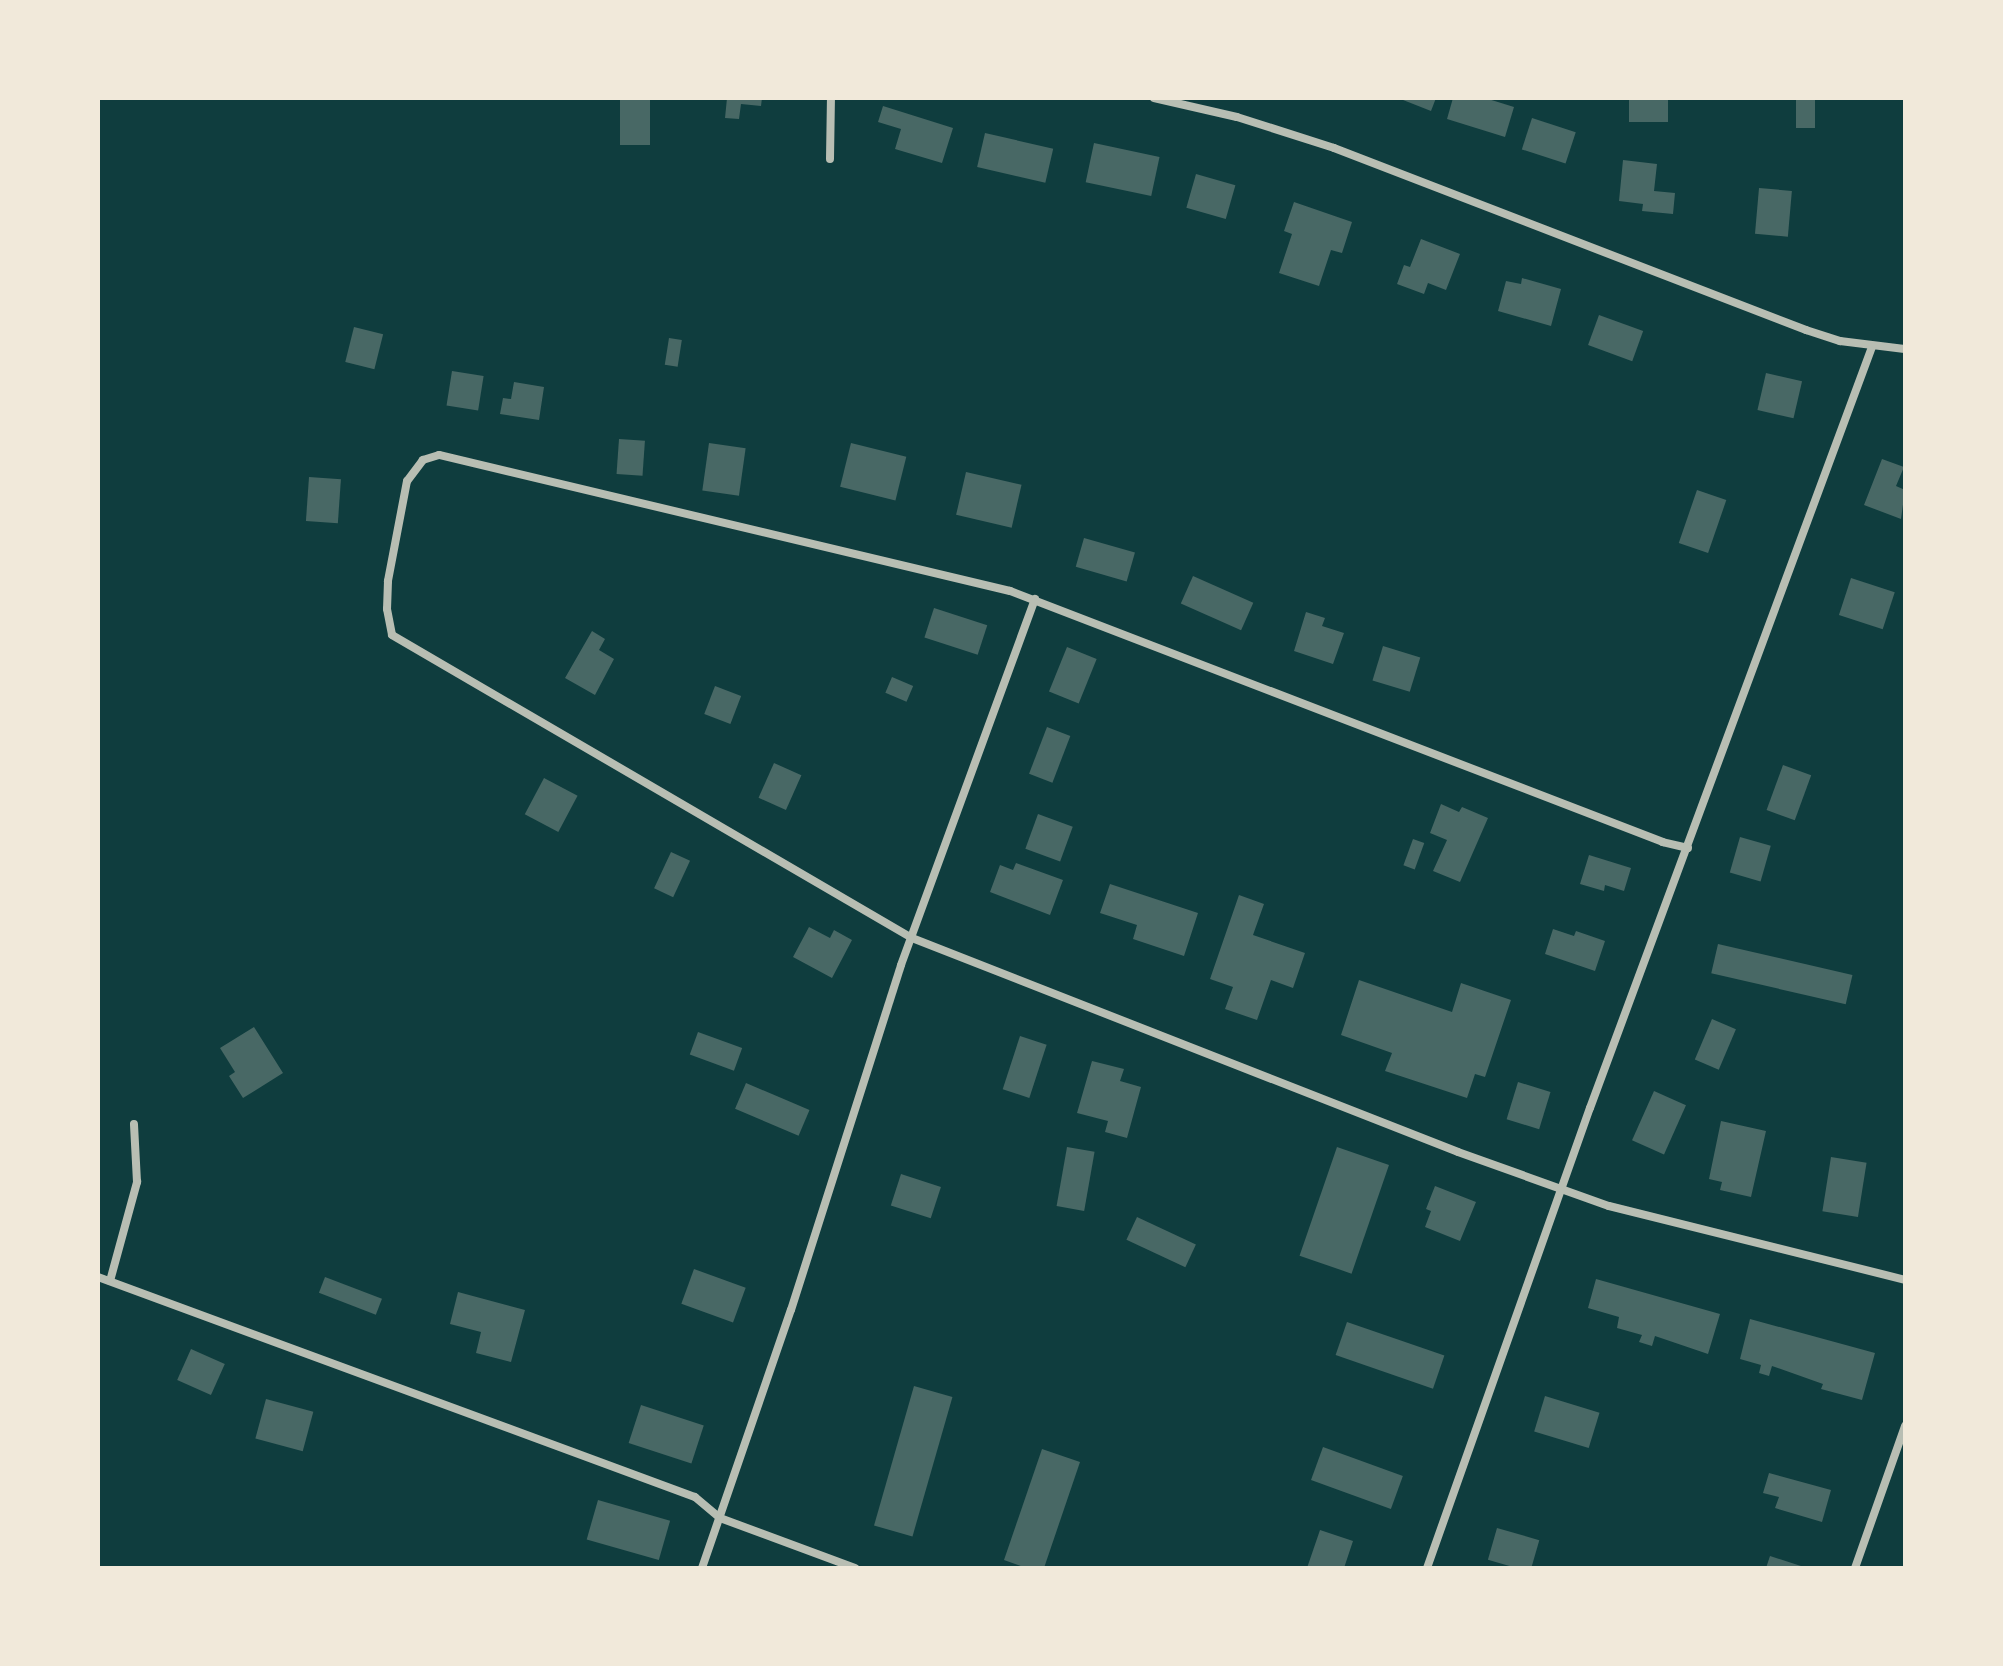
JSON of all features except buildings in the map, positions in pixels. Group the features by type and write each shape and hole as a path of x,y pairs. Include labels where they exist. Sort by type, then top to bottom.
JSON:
{"street":[{"path":"830,159 831,98"},
{"path":"1154,98 1237,117 1334,148 1806,330 1872,347 1905,349"},
{"path":"1427,1568 1564,1190 1590,1108 1872,347"},
{"path":"1688,848 1663,842 1035,599 439,455 423,460 414,469 404,492 388,581 387,609 392,635 912,938 1458,1152 1609,1206 1905,1280"},
{"path":"702,1568 912,938 1035,599"},
{"path":"110,1281 137,1182 134,1124"},
{"path":"98,1277 695,1497 720,1518 855,1568"},
{"path":"1855,1568 1905,1426"}]}
